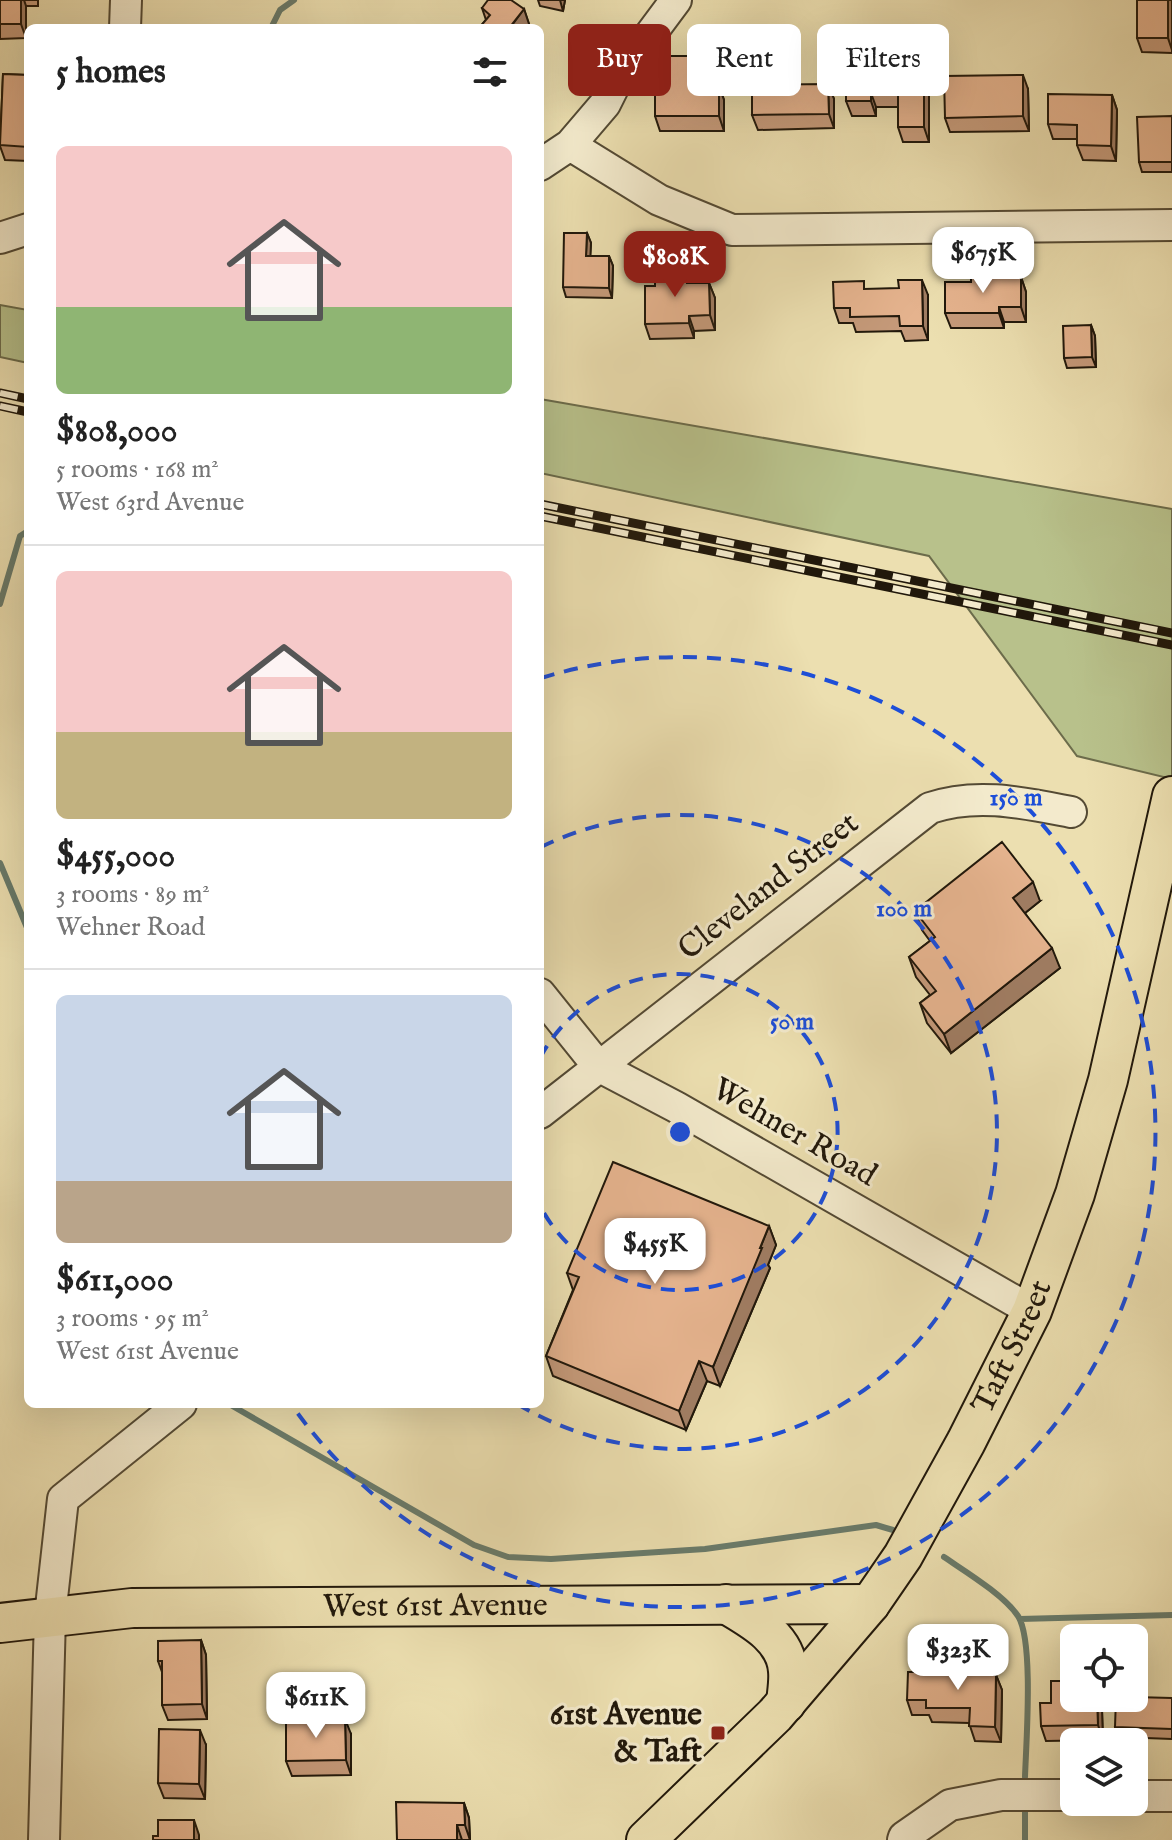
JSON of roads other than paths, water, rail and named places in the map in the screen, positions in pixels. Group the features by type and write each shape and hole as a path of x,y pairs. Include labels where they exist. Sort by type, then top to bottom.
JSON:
{"main road":[{"name":"Taft Street","path":"662,1825 786,1703 870,1604 903,1556 966,1442 1032,1311 1075,1194 1108,1080 1172,796"},
{"path":"726,1604 762,1625 777,1644 789,1668 786,1703"},
{"name":"West 61st Avenue","path":"0,1623 132,1608 870,1604"}],"street":[{"path":"125,24 126,0"},
{"path":"544,162 570,145 605,104 618,78 676,0"},
{"path":"570,145 659,200 732,230 1172,225"},
{"path":"0,238 24,230"},
{"name":"Cleveland Street","path":"544,1110 930,808 953,800 994,799 1071,812"},
{"name":"Wehner Road","path":"544,999 598,1066 676,1107 1032,1311"},
{"path":"44,1840 50,1616 63,1499 176,1408"},
{"path":"903,1838 950,1805 1001,1795 1060,1795"},
{"path":"1148,1796 1172,1796"}],"waterway":[{"path":"273,24 280,10 294,0"},
{"path":"0,604 20,536 24,534"},
{"path":"0,863 24,920"},
{"path":"236,1408 474,1545 508,1557 551,1559 705,1549 876,1525 893,1530"},
{"path":"944,1557 1004,1600 1018,1616 1023,1629 1028,1669 1025,1777"},
{"path":"1020,1619 1172,1615"},
{"path":"1025,1812 1025,1840"}],"railway":[{"path":"0,393 24,398"},
{"path":"0,406 24,411"},
{"path":"544,505 1172,633"},
{"path":"544,517 1172,645"}],"place":[{"name":"61st Avenue & Taft","path":"718,1733"}]}
